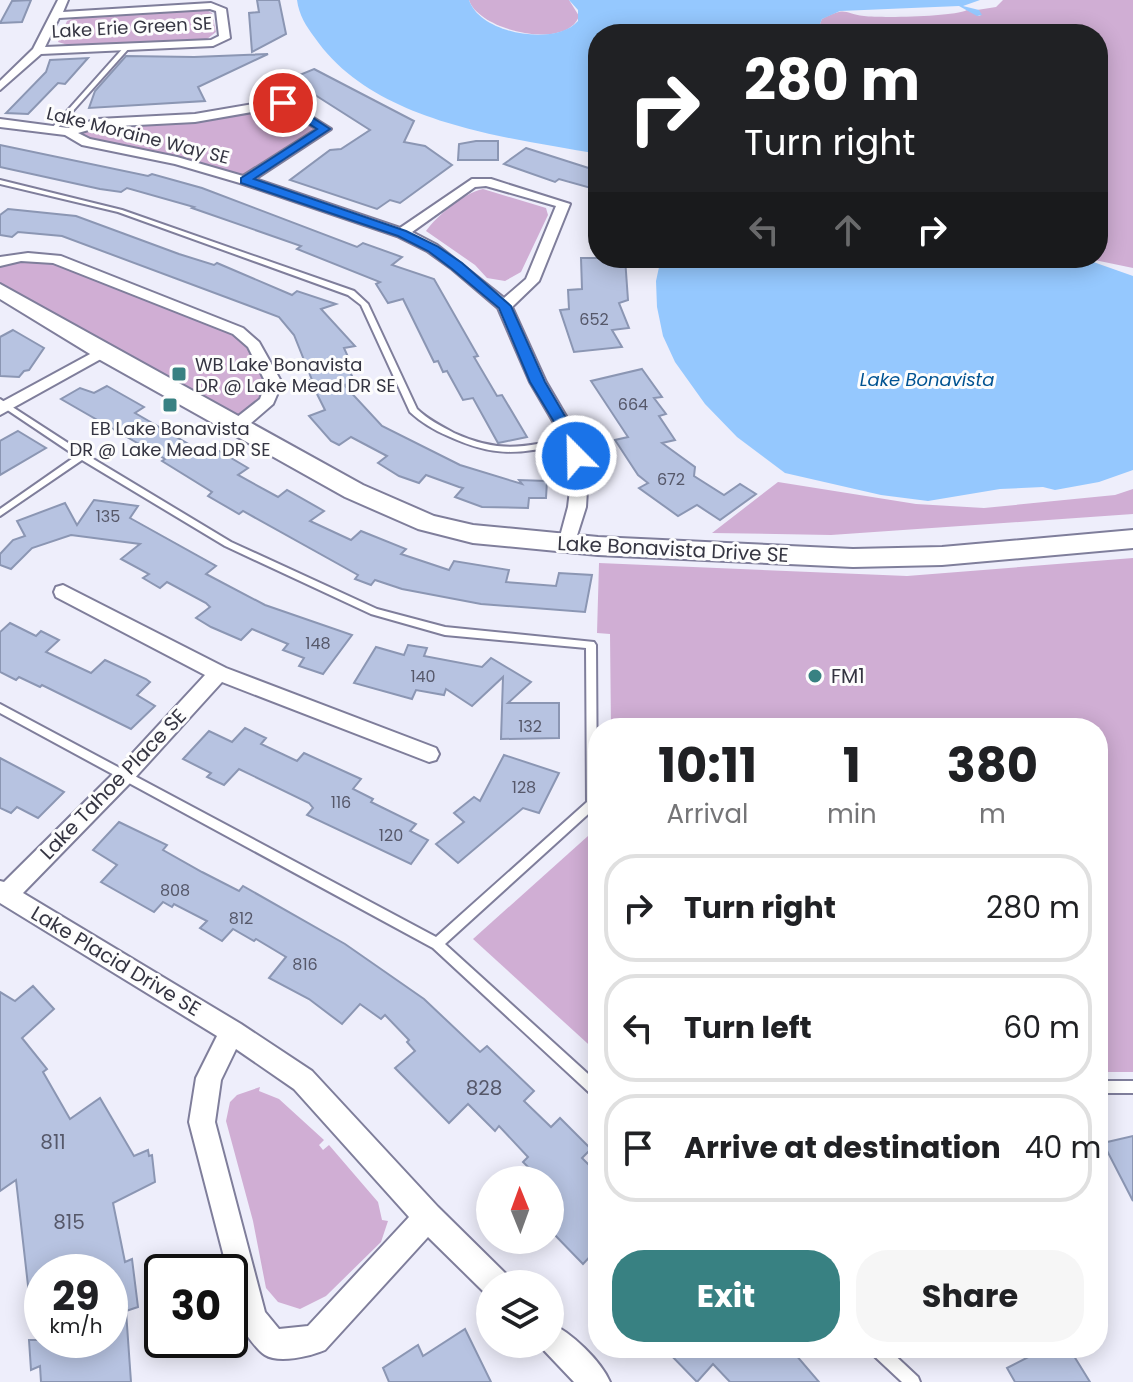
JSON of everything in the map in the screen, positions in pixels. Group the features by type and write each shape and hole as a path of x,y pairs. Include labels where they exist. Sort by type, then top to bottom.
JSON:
{"street":[{"path":"0,87 38,51 63,0"},
{"name":"Lake Erie Green SE","path":"38,51 213,43 225,38 221,9 211,6 138,5 57,15"},
{"path":"60,131 98,123 195,118 283,103 325,129 245,180"},
{"name":"Lake Moraine Way SE","path":"0,123 60,131 86,142 177,161 245,180 402,233 445,257 504,306 538,382 572,440 580,473 577,507 567,544"},
{"path":"402,233 472,183 486,182 563,204 532,281 504,306"},
{"path":"0,262 10,258 56,259 238,331 254,345 274,383 267,401 238,425"},
{"name":"Lake Bonavista Drive SE","path":"0,290 103,352 354,491 427,523 485,536 567,544 897,558 1133,539"},
{"path":"2,406 103,352"},
{"path":"63,592 219,673 429,754"},
{"name":"Lake Tahoe Place SE","path":"3,893 125,775 219,673"},
{"name":"Lake Placid Drive SE","path":"3,893 232,1032 303,1080 428,1217 482,1270"},
{"path":"232,1032 209,1078 202,1122 253,1320 273,1344 315,1340 428,1217"},
{"path":"564,1352 595,1382"}],"lane":[{"path":"60,131 127,47"},
{"path":"0,182 120,211 351,293 364,304 413,410 420,418 471,444 491,451 517,451 572,440"},
{"path":"2,406 228,544 374,612 445,631 591,645 591,718"},
{"path":"0,513 82,456"},
{"path":"0,708 437,944 588,1083"},
{"path":"437,944 588,808"},
{"path":"1108,1087 1133,1087"},
{"path":"887,1358 913,1382"}],"shaded area":[{"path":"469,0 569,0 579,16 571,27 558,33 523,33 489,20 476,11"},
{"path":"1003,0 1133,0 1133,268 1108,263 1108,24 820,24 822,19 840,12 900,17 967,10 979,16 977,10 996,7"},
{"path":"206,10 212,13 216,32 207,39 68,45 58,42 67,21 77,17"},
{"path":"283,103 325,129 245,180 86,142 68,132 98,123 195,118"},
{"path":"483,189 546,208 548,215 521,272 505,281 487,278 475,265 426,231 451,206"},
{"path":"56,259 238,331 274,383 238,425 0,290 0,262"},
{"path":"778,482 916,504 984,508 1115,495 1133,489 1133,514 831,535 712,533"},
{"path":"1133,558 1133,1072 1108,1072 1108,718 611,718 610,634 597,633 599,563 907,576"},
{"path":"588,836 588,1044 473,939"},
{"path":"260,1087 259,1091 279,1099 324,1140 319,1145 323,1150 329,1145 378,1202 382,1220 388,1221 381,1242 326,1296 300,1309 278,1302 266,1288 253,1221 226,1121 230,1102 237,1095"}],"water":[{"path":"297,0 469,0 476,12 487,21 519,33 536,35 567,29 578,21 578,10 569,0 980,0 963,6 979,10 982,15 977,16 959,6 840,11 822,19 820,24 588,24 588,152 483,132 406,108 371,90 340,67 315,38 301,15"},
{"name":"Lake Bonavista","path":"1108,267 1133,276 1133,470 1099,482 1055,490 1043,487 1000,489 928,501 881,495 785,473 737,437 705,404 675,362 663,336 656,281 659,268"}],"building":[{"path":"31,0 22,22 0,23 12,1"},
{"path":"257,0 279,0 286,34 252,52 249,13 259,12"},
{"path":"268,54 198,87 205,101 89,108 95,91 126,56"},
{"path":"88,58 65,84 58,83 28,114 6,113 46,72 50,60"},
{"path":"314,69 414,121 404,142 425,146 452,165 400,203 390,200 377,209 290,180 330,150 341,149 370,130 290,79"},
{"path":"498,141 498,160 458,160 459,144"},
{"path":"0,145 148,176 152,174 202,188 357,247 363,243 402,257 392,265 434,279 478,356 474,357 527,437 498,443 473,398 463,400 447,371 443,372 438,361 434,362 403,299 388,303 376,284 380,282 297,249 301,246 194,207 127,188 121,192 100,189 0,167"},
{"path":"526,148 588,168 588,187 559,179 555,182 504,164"},
{"path":"8,209 76,216 179,254 214,265 217,263 292,295 297,291 336,304 321,309 355,346 344,348 349,359 345,360 355,383 344,385 382,426 460,465 522,484 519,480 547,481 546,498 529,498 528,508 482,507 455,497 463,488 426,475 419,483 399,476 378,463 387,456 351,437 339,445 331,441 309,416 325,410 310,380 294,335 279,317 62,236 18,232 12,237 0,235 0,215"},
{"path":"581,258 588,258 588,268 626,268 628,300 619,303 629,328 612,330 622,347 574,352 560,310 569,309 568,290 582,289"},
{"path":"13,330 44,348 29,370 19,377 0,376 0,337"},
{"path":"642,369 662,397 654,398 666,414 659,416 675,440 662,443 695,467 694,476 724,495 740,484 756,494 720,520 697,505 678,516 639,488 648,483 638,475 615,440 628,437 591,381"},
{"path":"107,386 144,407 135,413 206,454 214,448 248,468 238,475 278,497 287,490 324,511 310,521 351,540 361,531 406,549 401,554 449,570 454,561 509,570 506,582 556,586 559,573 592,575 585,612 481,604 402,589 375,580 371,585 355,579 358,575 243,511 239,514 208,496 212,492 162,461 165,459 61,399 80,388 94,393"},
{"path":"18,431 46,448 0,475 0,441"},
{"path":"94,500 138,506 130,518 216,566 206,574 265,605 352,635 323,674 299,666 304,658 283,650 288,644 252,629 241,640 211,627 196,618 210,607 206,603 167,582 160,588 143,578 149,574 121,559 140,544 71,535 32,548 11,569 0,565 0,554 13,540 25,536 17,521 65,503 77,525"},
{"path":"10,623 36,636 41,631 59,640 46,652 91,673 105,660 146,679 150,682 137,695 155,706 131,729 42,685 40,687 19,677 16,680 0,672 0,632"},
{"path":"408,645 427,648 424,656 482,667 491,658 531,682 508,703 559,703 559,738 501,739 503,677 472,706 446,689 444,695 416,690 412,699 354,683 376,647 404,655"},
{"path":"245,728 266,738 261,744 297,761 304,753 361,779 353,789 373,799 371,802 416,824 410,831 428,840 411,864 307,815 313,808 309,803 239,769 224,785 207,777 211,773 183,759 209,731 232,742"},
{"path":"504,755 559,773 539,813 523,808 458,863 436,844 464,822 454,813 474,797 480,801"},
{"path":"0,758 64,792 38,818 17,807 11,813 0,808"},
{"path":"119,822 167,845 163,850 202,872 239,891 243,886 345,944 424,999 480,1052 487,1046 534,1091 524,1101 551,1127 560,1118 588,1146 588,1152 582,1158 588,1164 588,1259 583,1264 564,1244 564,1166 527,1166 523,1162 528,1157 499,1126 495,1131 468,1104 449,1123 395,1068 415,1051 407,1042 409,1040 385,1015 381,1019 360,1004 342,1024 309,999 269,978 286,957 256,939 254,941 233,929 222,941 200,928 207,921 174,904 172,907 163,902 154,912 101,882 117,865 93,850"},
{"path":"33,986 54,1009 22,1038 47,1069 43,1072 70,1119 100,1098 134,1156 148,1150 149,1156 152,1155 155,1182 113,1203 123,1254 24,1254 16,1180 0,1191 0,992 15,1001"},
{"path":"1133,1136 1133,1201 1108,1153 1108,1142"},
{"path":"132,1259 138,1307 128,1310 128,1261"},
{"path":"465,1329 476,1358 479,1358 491,1382 389,1382 383,1368 418,1345 423,1356"},
{"path":"128,1339 131,1382 41,1382 40,1366 31,1370 30,1358 128,1358"},
{"path":"674,1358 799,1358 819,1382 730,1382 713,1364 697,1382"},
{"path":"1026,1358 1075,1358 1090,1382 1015,1382 1007,1368"}],"place":[{"name":"WB Lake Bonavista DR @ Lake Mead DR SE","path":"179,374"},
{"name":"EB Lake Bonavista DR @ Lake Mead DR SE","path":"170,405"},
{"name":"FM1","path":"815,676"}],"route":[{"path":"283,103 325,129 317,137 245,180 402,233 432,248 457,266 504,306 538,382 572,440 576,456"}]}
